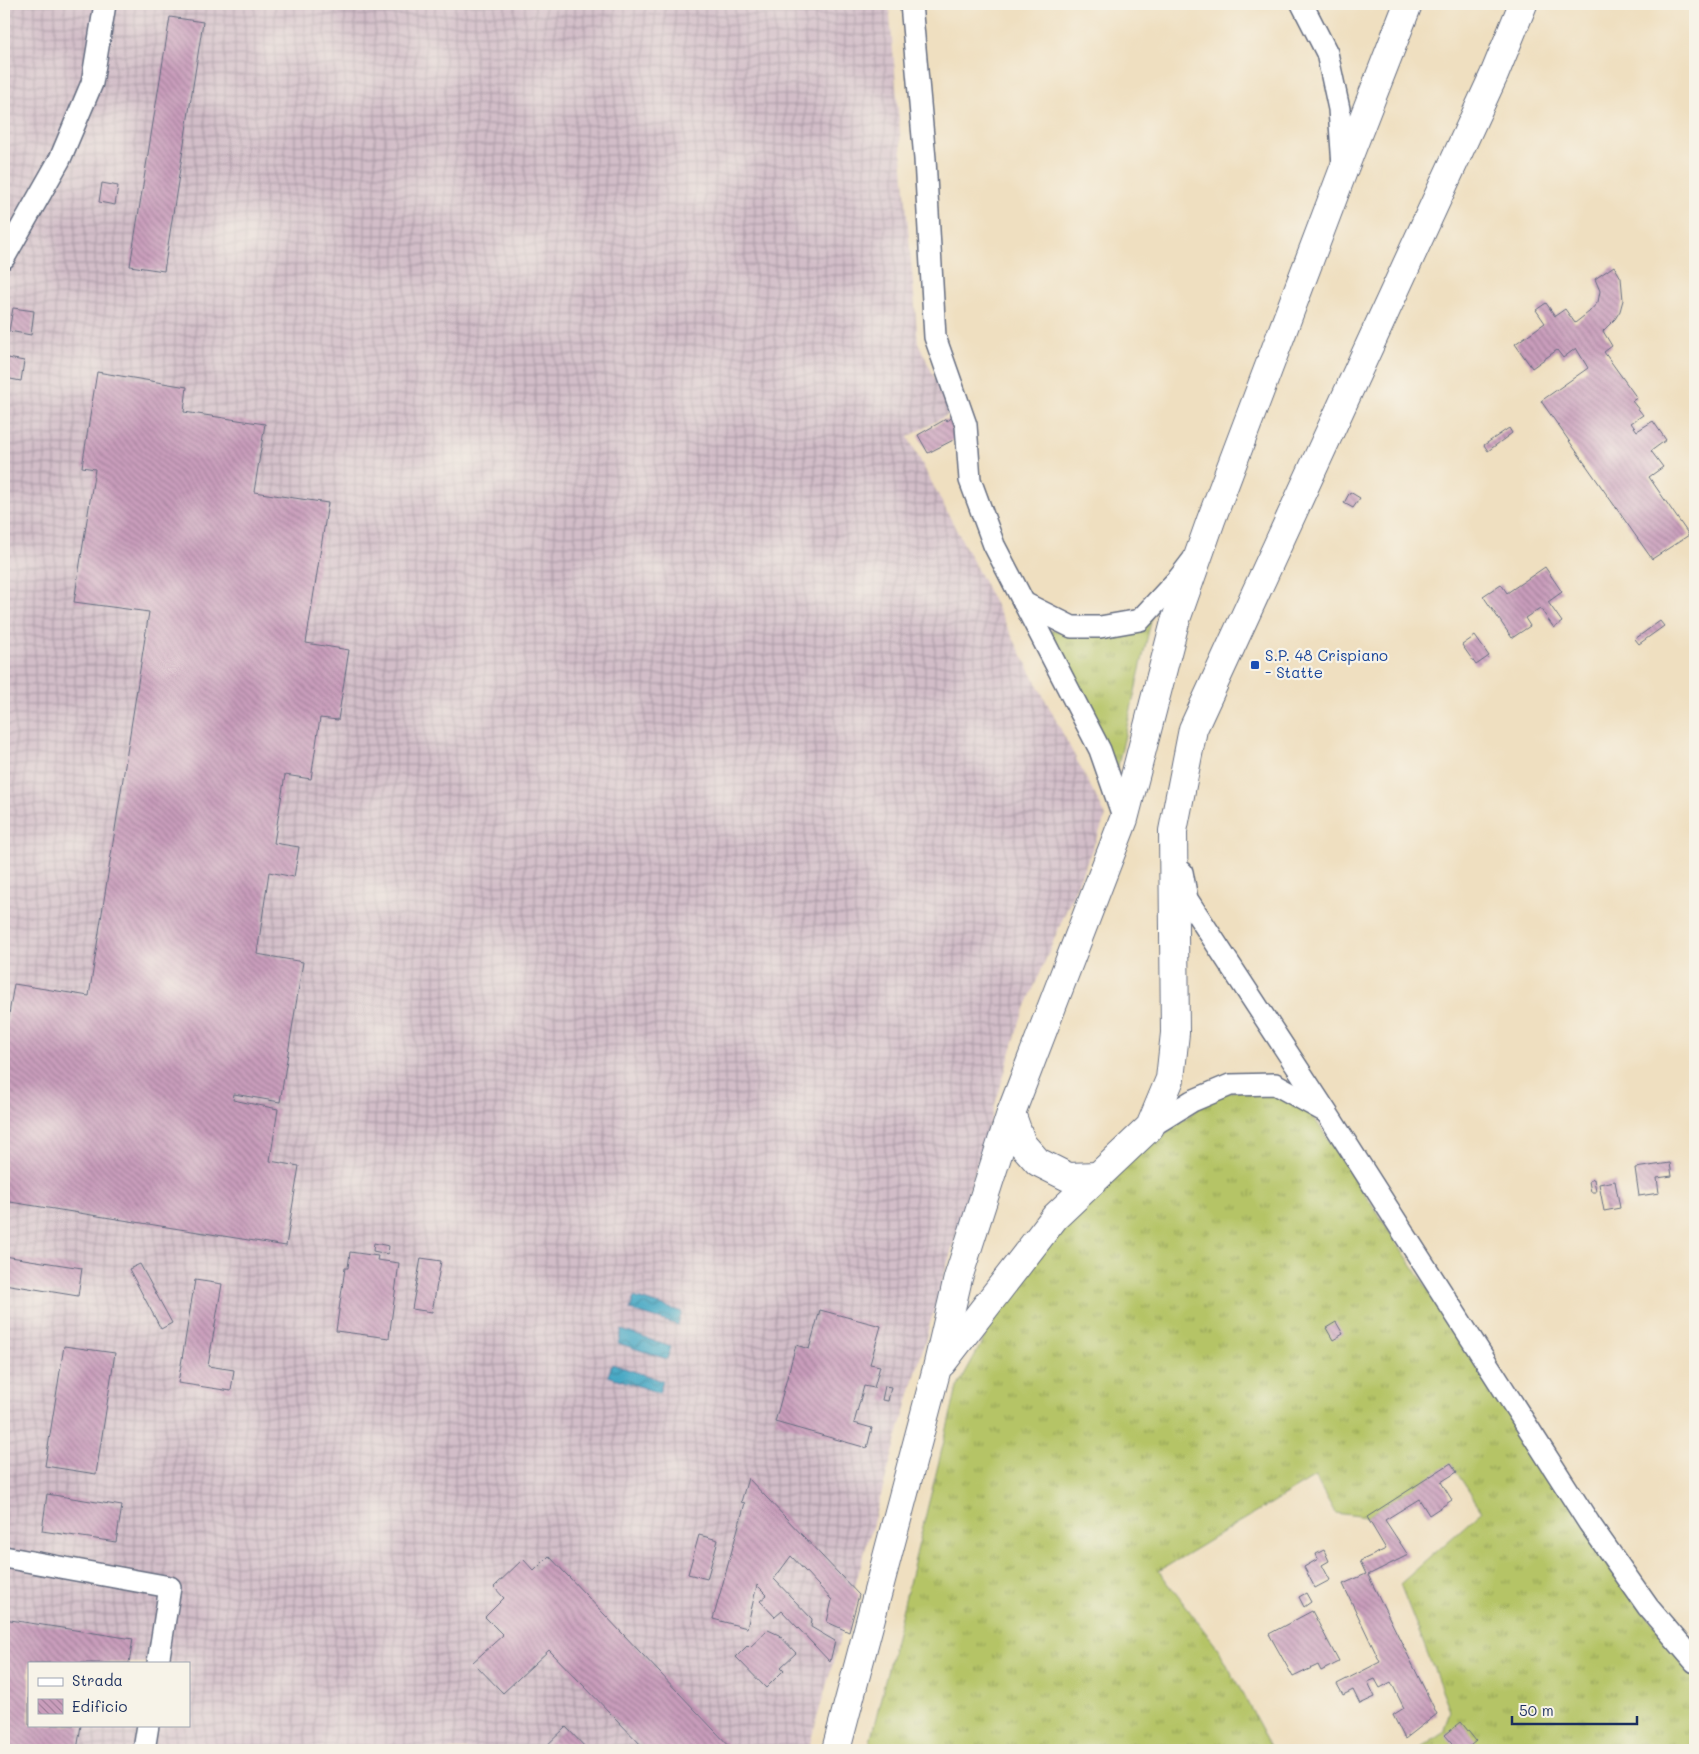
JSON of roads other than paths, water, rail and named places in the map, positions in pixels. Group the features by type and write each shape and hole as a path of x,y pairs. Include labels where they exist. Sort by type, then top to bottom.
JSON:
{"main road":[{"path":"836,1750 937,1368 958,1278 1011,1113 1124,818 1175,622 1200,550 1408,4"},
{"path":"937,1368 1055,1217 1150,1127 1170,1078 1176,1034 1173,831 1194,729 1494,75 1523,4"},
{"path":"1011,1113 1022,1144 1038,1162 1068,1177 1098,1176"}],"street":[{"path":"4,258 60,160 92,83 105,4"},
{"path":"911,4 925,158 935,337 966,425 970,480 994,545 1100,750 1124,818"},
{"path":"1302,4 1327,53 1339,109 1343,171"},
{"path":"1024,604 1072,627 1100,627 1140,620 1179,578 1200,550"},
{"path":"1173,831 1187,899 1327,1113 1589,1523 1648,1607 1695,1662"},
{"path":"1150,1127 1192,1101 1230,1085 1275,1084 1327,1113"},
{"path":"4,1557 170,1587 158,1662"},
{"path":"144,1750 148,1726"}],"water":[{"path":"634,1297 682,1312 678,1325 630,1310"},
{"path":"622,1330 671,1347 667,1359 618,1343"},
{"path":"612,1364 663,1381 659,1393 608,1376"}],"place":[{"name":"S.P. 48 Crispiano - Statte","path":"1255,665"}]}
